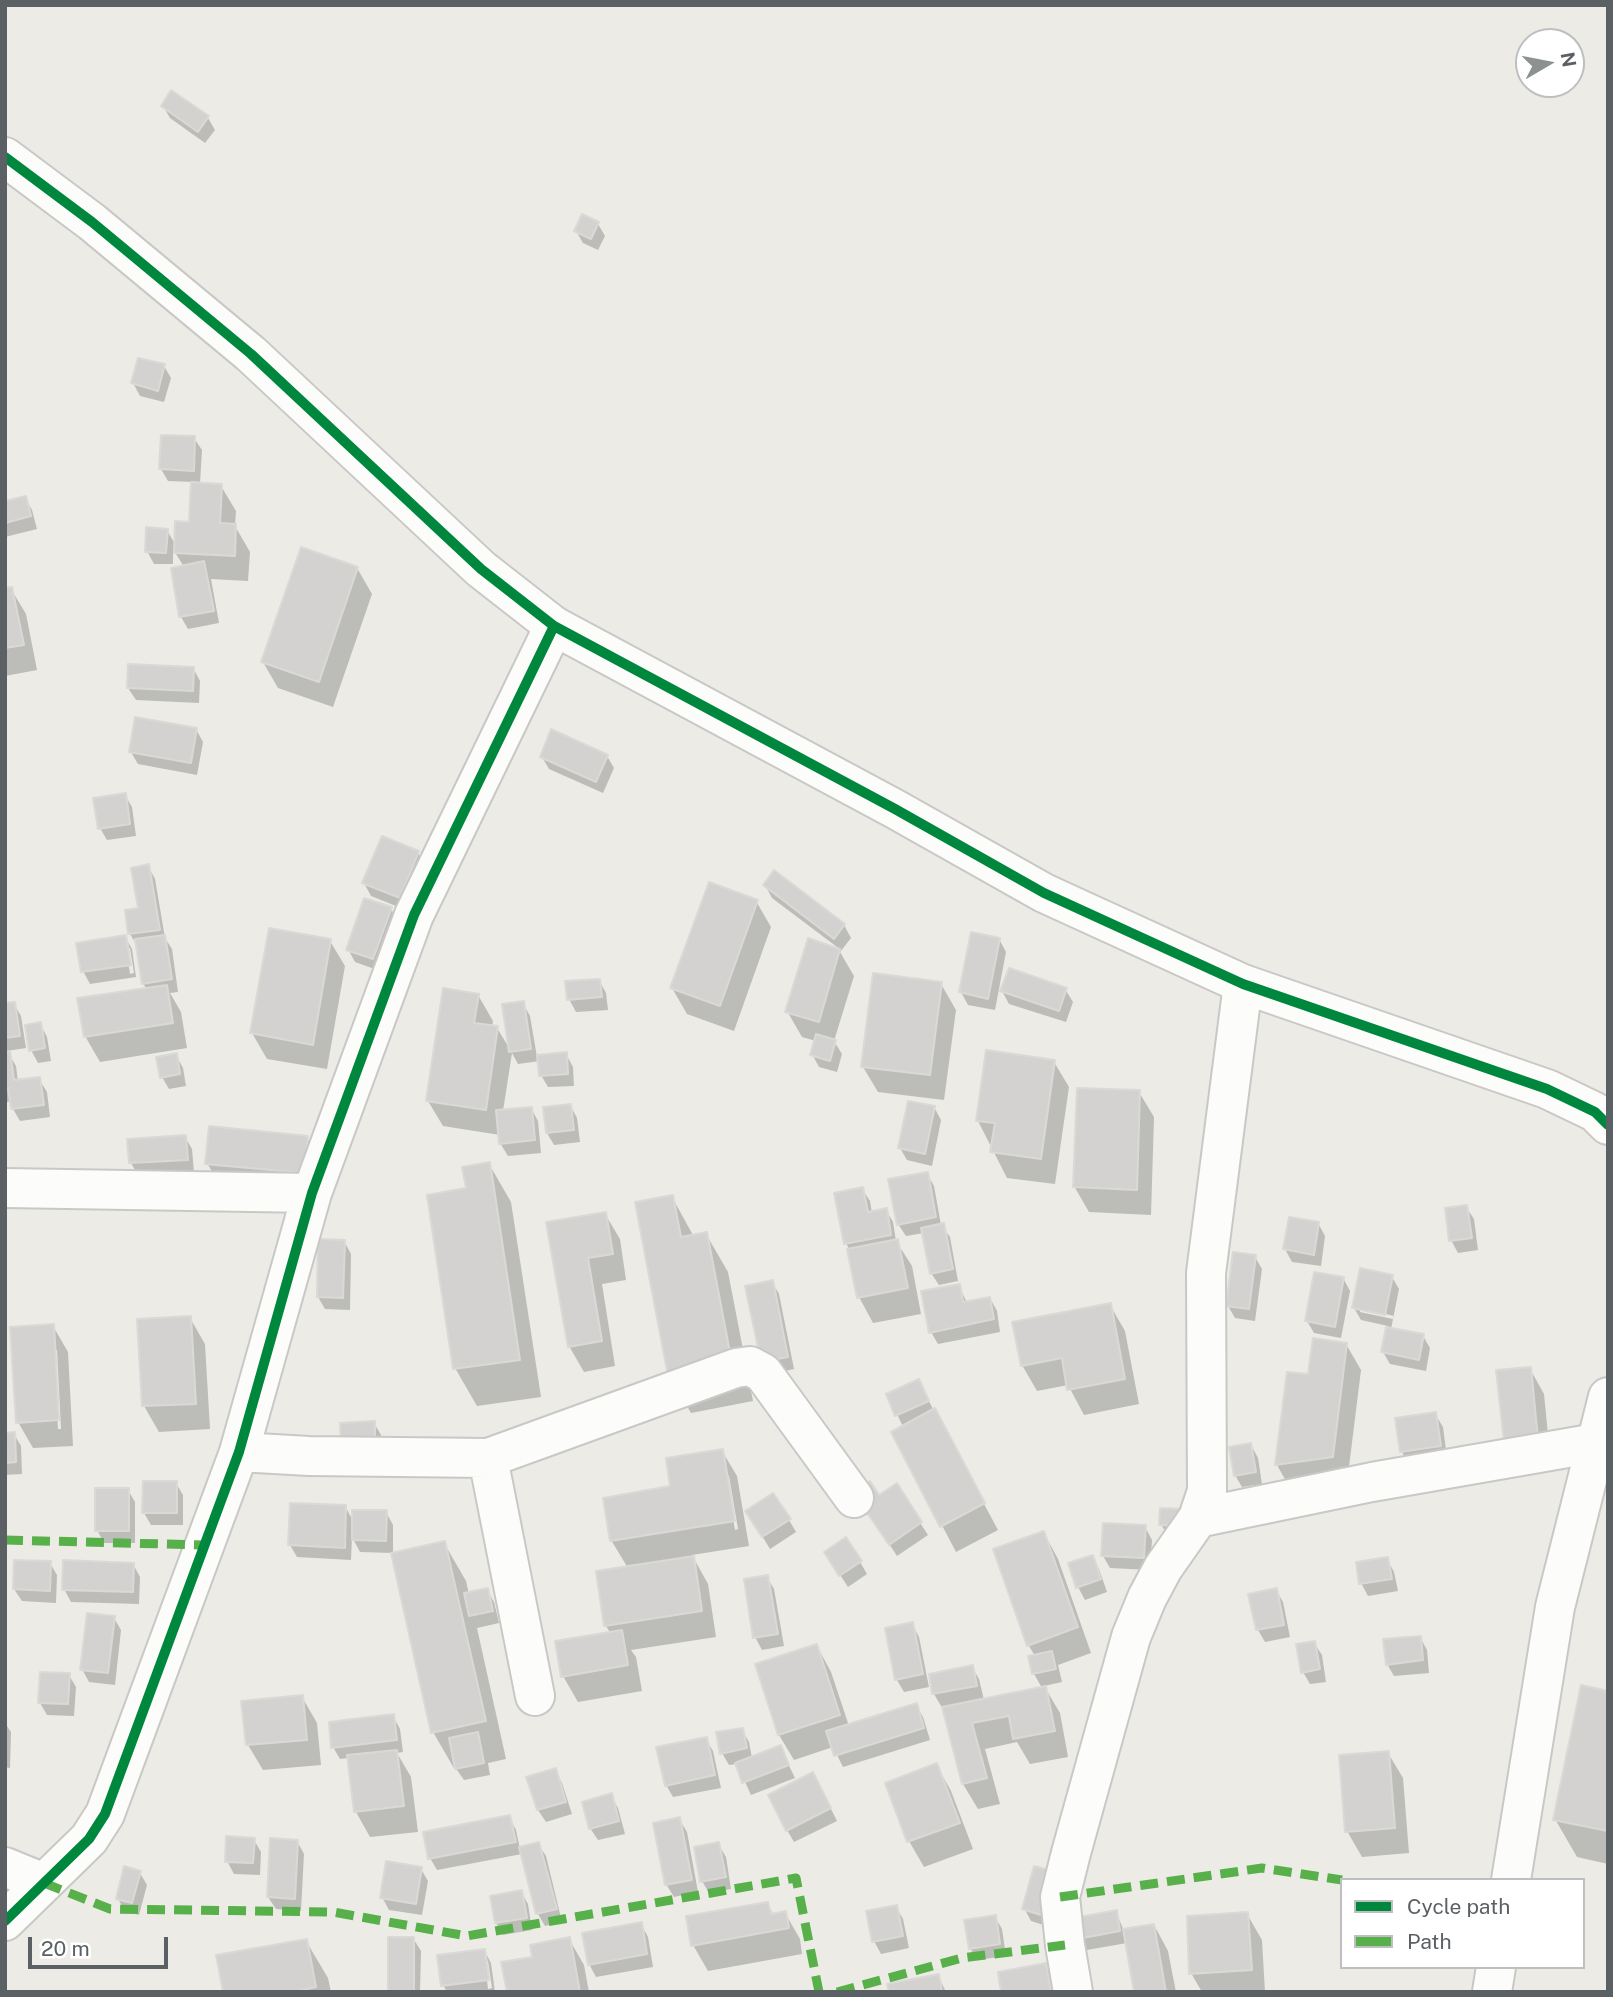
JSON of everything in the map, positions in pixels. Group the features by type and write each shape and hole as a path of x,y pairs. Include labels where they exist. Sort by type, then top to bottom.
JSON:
{"street":[{"path":"5,157 92,222 251,354 481,569 554,626 895,809 1044,893 1243,984 1547,1089 1595,1112 1608,1125"},
{"path":"5,1922 89,1839 105,1814 239,1452 312,1193 414,915 554,626"},
{"path":"1073,1992 1060,1897 1071,1853 1131,1637 1152,1588 1198,1518 1207,1491 1209,1468 1206,1273 1243,984"},
{"path":"5,1188 312,1193"},
{"path":"239,1452 309,1456 488,1458 736,1368 750,1366 763,1373 854,1498"},
{"path":"1511,1878 1555,1607 1608,1397"},
{"path":"1198,1518 1372,1482 1596,1443"},
{"path":"488,1458 536,1696"},
{"path":"5,1867 44,1883"},
{"path":"1492,1992 1496,1969"}],"building":[{"path":"171,90 209,116 198,132 161,106"},
{"path":"582,214 599,222 591,239 574,231"},
{"path":"138,358 165,364 158,391 131,383"},
{"path":"161,435 195,436 194,471 159,469"},
{"path":"191,482 222,484 220,523 236,524 235,556 174,553 175,521 189,522"},
{"path":"26,496 31,516 5,523 5,501"},
{"path":"146,527 168,529 166,553 145,552"},
{"path":"301,547 358,567 319,682 261,662"},
{"path":"204,561 214,611 179,617 171,568"},
{"path":"12,587 24,645 5,648 5,588"},
{"path":"128,664 194,667 193,691 127,688"},
{"path":"135,717 197,728 191,763 129,752"},
{"path":"551,729 608,755 596,782 540,757"},
{"path":"126,793 130,824 98,829 93,798"},
{"path":"382,836 419,851 400,898 362,883"},
{"path":"149,864 160,930 128,934 125,910 138,908 131,868"},
{"path":"774,870 845,924 834,939 763,885"},
{"path":"709,882 758,900 720,1006 670,988"},
{"path":"364,898 392,907 373,959 346,950"},
{"path":"269,928 331,939 313,1045 250,1033"},
{"path":"971,932 1000,938 988,999 959,992"},
{"path":"126,935 131,965 81,972 76,943"},
{"path":"165,935 172,979 142,984 135,939"},
{"path":"808,938 840,949 819,1022 785,1012"},
{"path":"1009,968 1067,988 1059,1011 1000,991"},
{"path":"873,973 942,982 930,1075 861,1067"},
{"path":"600,979 602,997 567,1000 565,981"},
{"path":"167,985 173,1023 84,1037 77,998"},
{"path":"443,988 479,994 474,1023 498,1026 486,1110 426,1101"},
{"path":"524,1001 531,1049 509,1052 502,1004"},
{"path":"15,1002 20,1036 5,1038 5,1003"},
{"path":"41,1022 45,1048 29,1051 25,1025"},
{"path":"816,1034 836,1040 830,1061 810,1055"},
{"path":"986,1050 1055,1060 1041,1159 990,1152 995,1123 976,1121"},
{"path":"10,1051 14,1080 40,1077 44,1105 11,1109 8,1088 5,1089 5,1052"},
{"path":"567,1052 568,1074 539,1076 537,1055"},
{"path":"177,1053 180,1074 160,1078 156,1057"},
{"path":"1077,1088 1140,1090 1137,1190 1073,1187"},
{"path":"908,1101 935,1106 925,1154 898,1148"},
{"path":"571,1104 574,1130 546,1133 543,1107"},
{"path":"532,1107 535,1140 499,1144 496,1110"},
{"path":"209,1126 308,1136 304,1173 205,1164"},
{"path":"186,1135 188,1160 129,1163 127,1139"},
{"path":"490,1162 520,1360 453,1369 427,1195 466,1188 462,1167"},
{"path":"928,1172 936,1217 897,1225 888,1179"},
{"path":"863,1187 868,1212 887,1208 891,1235 844,1244 834,1193"},
{"path":"673,1195 681,1237 707,1232 732,1363 668,1376 635,1202"},
{"path":"1467,1205 1472,1238 1449,1241 1445,1208"},
{"path":"606,1212 613,1254 588,1258 602,1341 568,1347 546,1222"},
{"path":"1289,1217 1319,1222 1314,1255 1283,1249"},
{"path":"944,1223 953,1269 930,1274 921,1228"},
{"path":"318,1239 345,1240 343,1298 317,1297"},
{"path":"898,1239 908,1288 857,1298 847,1249"},
{"path":"1233,1252 1256,1255 1249,1309 1226,1306"},
{"path":"1360,1268 1393,1275 1385,1315 1352,1308"},
{"path":"1314,1272 1344,1277 1335,1327 1305,1321"},
{"path":"773,1280 788,1357 761,1362 745,1286"},
{"path":"960,1284 963,1302 990,1297 994,1319 929,1333 921,1291"},
{"path":"1111,1303 1125,1379 1067,1390 1062,1358 1021,1366 1012,1322"},
{"path":"191,1316 196,1404 142,1406 137,1319"},
{"path":"54,1324 59,1420 16,1423 10,1327"},
{"path":"1386,1327 1424,1334 1419,1360 1381,1352"},
{"path":"1313,1338 1347,1343 1333,1457 1275,1465 1287,1372 1308,1374"},
{"path":"1531,1367 1538,1439 1504,1442 1496,1370"},
{"path":"919,1379 929,1401 895,1416 886,1394"},
{"path":"935,1408 985,1503 940,1527 891,1432"},
{"path":"1436,1412 1441,1446 1400,1452 1395,1418"},
{"path":"375,1421 375,1448 341,1450 340,1423"},
{"path":"15,1432 16,1462 5,1463 5,1433"},
{"path":"1251,1443 1256,1472 1234,1476 1229,1447"},
{"path":"723,1449 735,1521 610,1541 603,1498 670,1486 666,1458"},
{"path":"143,1481 177,1481 177,1513 142,1513"},
{"path":"870,1481 879,1495 897,1483 922,1522 889,1545 853,1492"},
{"path":"95,1488 129,1488 129,1531 95,1531"},
{"path":"773,1493 791,1519 762,1537 745,1511"},
{"path":"290,1503 346,1505 345,1548 288,1545"},
{"path":"1160,1508 1182,1509 1180,1526 1159,1525"},
{"path":"352,1510 387,1510 386,1541 352,1540"},
{"path":"1103,1523 1146,1525 1144,1558 1101,1556"},
{"path":"1044,1531 1078,1627 1027,1646 993,1549"},
{"path":"846,1537 862,1561 839,1576 824,1552"},
{"path":"445,1541 486,1721 431,1733 391,1553"},
{"path":"1093,1555 1101,1579 1076,1588 1068,1563"},
{"path":"694,1556 702,1611 604,1626 596,1571"},
{"path":"1388,1557 1392,1579 1359,1584 1356,1562"},
{"path":"14,1560 51,1561 50,1591 13,1589"},
{"path":"63,1560 134,1563 133,1592 62,1590"},
{"path":"768,1575 778,1634 753,1638 744,1579"},
{"path":"488,1588 493,1611 469,1616 464,1593"},
{"path":"1277,1588 1284,1625 1256,1630 1248,1594"},
{"path":"87,1613 115,1616 108,1673 80,1670"},
{"path":"913,1622 923,1674 895,1680 885,1628"},
{"path":"622,1630 628,1665 561,1677 555,1641"},
{"path":"1421,1636 1423,1660 1386,1665 1383,1639"},
{"path":"1315,1641 1320,1669 1301,1673 1296,1644"},
{"path":"817,1644 840,1715 778,1735 755,1664"},
{"path":"1052,1651 1056,1669 1032,1674 1028,1656"},
{"path":"973,1665 977,1686 932,1694 929,1674"},
{"path":"40,1672 70,1673 68,1704 38,1703"},
{"path":"1581,1685 1608,1691 1608,1831 1553,1820"},
{"path":"1046,1686 1055,1731 1013,1739 1009,1716 972,1723 987,1778 962,1784 942,1707"},
{"path":"303,1695 307,1740 246,1745 241,1701"},
{"path":"917,1703 924,1728 834,1756 826,1731"},
{"path":"394,1714 397,1740 331,1748 329,1722"},
{"path":"743,1728 747,1748 720,1754 716,1732"},
{"path":"478,1732 484,1763 455,1769 449,1738"},
{"path":"707,1737 715,1775 665,1786 656,1747"},
{"path":"781,1745 789,1765 742,1783 735,1763"},
{"path":"397,1750 404,1806 354,1812 347,1755"},
{"path":"1389,1751 1395,1828 1345,1832 1339,1755"},
{"path":"937,1763 960,1823 907,1842 885,1783"},
{"path":"556,1768 566,1802 537,1810 526,1777"},
{"path":"813,1772 831,1808 786,1831 768,1795"},
{"path":"612,1793 619,1821 589,1829 582,1802"},
{"path":"510,1815 516,1842 428,1859 423,1832"},
{"path":"680,1817 692,1880 665,1885 653,1823"},
{"path":"226,1836 255,1838 253,1863 225,1862"},
{"path":"270,1838 298,1840 295,1899 267,1897"},
{"path":"539,1842 557,1909 536,1914 519,1847"},
{"path":"719,1842 726,1877 700,1882 694,1847"},
{"path":"386,1861 422,1867 416,1904 380,1898"},
{"path":"124,1866 141,1871 132,1903 116,1899"},
{"path":"1034,1866 1057,1872 1044,1916 1022,1909"},
{"path":"522,1890 527,1918 495,1923 490,1896"},
{"path":"768,1902 771,1914 786,1911 789,1928 691,1946 686,1916"},
{"path":"897,1905 903,1936 872,1942 866,1911"},
{"path":"1117,1910 1120,1931 1072,1940 1069,1919"},
{"path":"1248,1912 1252,1970 1189,1974 1187,1916"},
{"path":"996,1915 1000,1944 969,1949 964,1920"},
{"path":"642,1922 647,1954 588,1965 582,1933"},
{"path":"1154,1924 1166,1992 1134,1992 1123,1929"},
{"path":"388,1937 414,1937 414,1992 388,1992"},
{"path":"570,1937 580,1992 507,1992 501,1962 532,1957 530,1945"},
{"path":"307,1939 316,1987 293,1992 223,1992 216,1955"},
{"path":"485,1949 489,1980 441,1986 437,1955"},
{"path":"1046,1963 1051,1992 1001,1992 998,1972"},
{"path":"939,1974 942,1992 889,1992 887,1984"}],"marked path":[{"path":"5,1540 204,1545"},
{"path":"1060,1897 1262,1868 1340,1880"},
{"path":"44,1883 110,1909 333,1912 467,1936 796,1878 819,1992"},
{"path":"837,1992 962,1958 1065,1945"}],"cycle path":[{"path":"5,157 92,222 251,354 481,569 554,626 895,809 1044,893 1243,984 1547,1089 1595,1112 1608,1125"},
{"path":"5,1921 89,1839 105,1814 239,1452 312,1193 414,915 554,626"}]}
